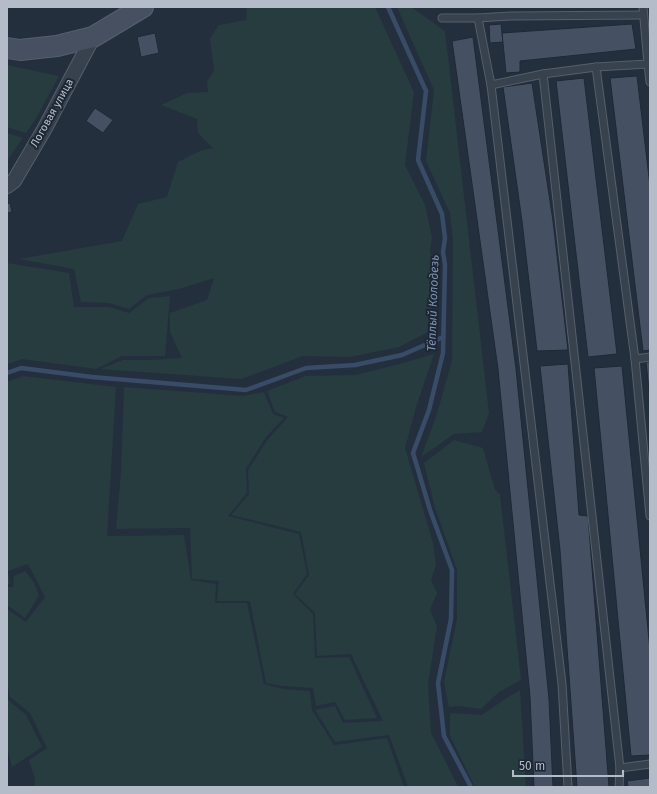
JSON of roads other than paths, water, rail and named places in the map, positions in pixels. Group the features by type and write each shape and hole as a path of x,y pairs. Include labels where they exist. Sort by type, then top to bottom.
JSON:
{"street":[{"path":"7,48 20,50 57,46 93,37 143,7"},
{"name":"Логовая улица","path":"7,186 14,181 45,128 93,37"}],"lane":[{"path":"442,18 478,18 643,11 650,82"},
{"path":"478,18 491,85 562,684 568,787"},
{"path":"491,85 544,74 596,67 649,64"},
{"path":"596,67 635,359 650,516"},
{"path":"544,74 620,768 619,787"},
{"path":"635,359 650,357"},
{"path":"620,768 650,764"}],"waterway":[{"name":"Тёплый Колодезь","path":"388,7 426,91 418,160 442,214 445,238 443,252 445,265 443,353 429,410 413,453 430,510 452,570 451,619 438,683 444,736 471,787"},
{"path":"7,373 21,368 92,377 246,390 306,368 355,365 402,355 443,337"}]}
